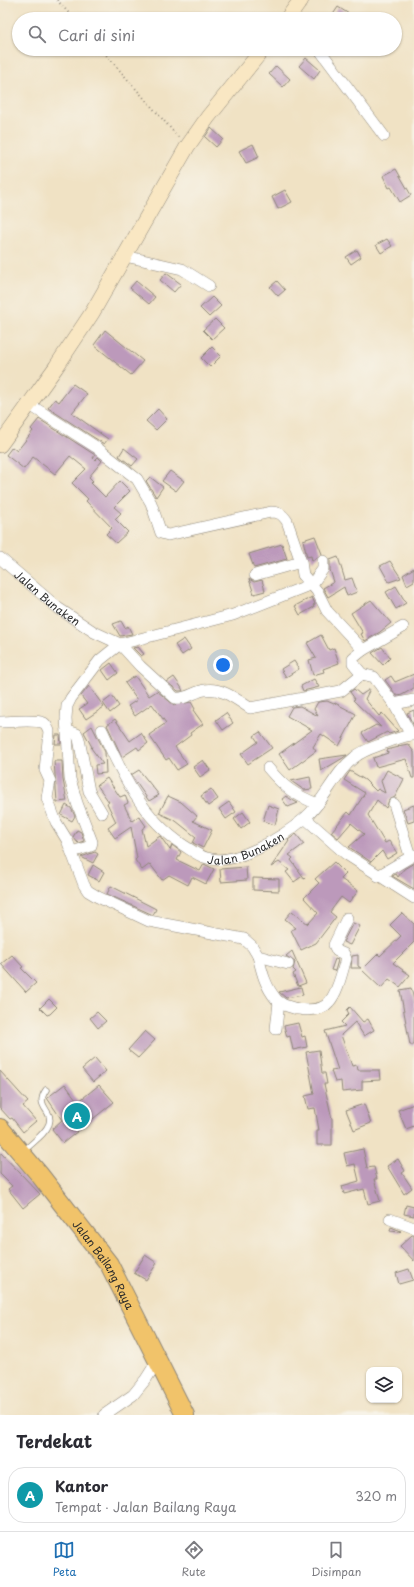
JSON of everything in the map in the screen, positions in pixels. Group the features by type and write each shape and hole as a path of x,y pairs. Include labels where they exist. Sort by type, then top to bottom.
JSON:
{"highway":[{"name":"Jalan Bailang Raya","path":"1,1130 22,1153 109,1264 185,1415"}],"main road":[{"path":"295,12 302,0"},
{"path":"0,445 30,405 74,340 125,256 186,147 257,56"}],"street":[{"path":"324,56 384,136"},
{"path":"125,256 182,269 209,286"},
{"path":"30,405 96,447 137,479 151,504 161,533 168,535 270,512 278,512 283,515 287,521 301,562 303,575 312,584 327,611 363,650"},
{"name":"Jalan Bunaken","path":"0,558 58,608 94,632 120,644 140,666 176,698 180,699 205,690 215,690 228,694 250,708 340,692 362,674"},
{"path":"72,852 91,846 92,842 77,803 70,779 66,718 67,706 84,679 100,660 120,644 245,611 312,584 323,569 323,560"},
{"path":"255,575 301,562"},
{"path":"403,627 363,650 352,660 362,674 374,678 394,704 412,734"},
{"path":"394,704 414,700"},
{"path":"0,722 37,722 44,724 47,727 49,731 45,770 50,781 47,798 56,822 68,840 84,885 88,891 149,921 244,939 252,946 258,956 266,984 279,1002 301,1010 321,1008 329,1002 346,959 344,954 336,951 334,946 347,918"},
{"name":"Jalan Bunaken","path":"102,730 123,776 134,795 165,832 194,852 207,858 222,860 242,855 273,840 305,818 318,804 355,756 362,752 412,734"},
{"path":"68,731 76,734 79,739 89,791 102,813"},
{"path":"268,768 282,785 299,797 318,804"},
{"path":"378,876 412,856 394,804"},
{"path":"305,818 346,854 414,898"},
{"path":"258,956 288,964"},
{"path":"276,1029 279,1002"},
{"path":"390,1219 414,1228"},
{"path":"104,1415 133,1395 146,1380 158,1360"}],"lane":[{"path":"22,1153 49,1125 50,1118 42,1101 42,1095 46,1090"}],"path":[{"path":"57,0 68,12"},
{"path":"106,56 186,147"}],"building":[{"path":"338,7 346,12 335,12"},
{"path":"306,58 320,70 314,79 299,66"},
{"path":"276,66 290,79 283,87 269,74"},
{"path":"211,128 223,139 216,147 205,137"},
{"path":"253,144 259,157 246,163 239,151"},
{"path":"396,169 411,195 400,202 391,187 389,188 383,176"},
{"path":"285,190 292,202 278,209 272,197"},
{"path":"387,239 392,246 381,253 376,245"},
{"path":"357,250 361,257 351,264 346,257"},
{"path":"166,273 181,284 174,292 160,280"},
{"path":"136,281 155,297 149,304 130,288"},
{"path":"277,281 285,290 278,296 270,287"},
{"path":"212,297 221,306 209,317 200,308"},
{"path":"215,319 224,328 212,339 203,330"},
{"path":"105,330 143,361 131,375 94,345"},
{"path":"212,347 221,356 210,367 201,358"},
{"path":"73,384 87,394 72,413 108,439 104,444 48,408 55,399 59,402"},
{"path":"158,409 167,419 156,430 146,421"},
{"path":"39,419 95,455 93,458 95,460 98,457 102,461 89,477 93,481 91,483 105,497 120,481 130,491 114,507 121,513 115,519 128,532 116,543 106,534 112,528 86,501 88,499 72,483 86,469 70,456 55,474 33,457 24,469 6,455 12,447 17,451 33,431 31,429"},
{"path":"124,448 138,459 132,466 119,456"},
{"path":"170,471 184,481 176,491 162,481"},
{"path":"150,477 163,487 156,497 146,481"},
{"path":"315,536 322,554 312,561 311,556 307,557 303,540"},
{"path":"282,544 287,559 254,568 249,554"},
{"path":"338,557 345,580 352,578 357,592 347,596 344,587 328,597 323,588 334,582 330,570 330,560"},
{"path":"390,561 401,578 389,582 380,566"},
{"path":"414,568 414,581 407,585 403,575"},
{"path":"249,579 254,582 262,580 265,591 254,594"},
{"path":"396,586 406,603 396,609 386,592"},
{"path":"312,597 315,604 313,605 314,607 300,615 295,606"},
{"path":"371,600 391,623 365,641 361,634 363,633 351,613"},
{"path":"121,621 125,628 128,626 132,634 120,636 113,624"},
{"path":"321,635 329,650 334,648 339,663 323,669 324,672 313,675 309,660 316,658 307,643"},
{"path":"184,639 191,649 182,655 175,645"},
{"path":"138,647 144,654 141,656 133,648"},
{"path":"382,647 390,658 383,665 372,653"},
{"path":"294,661 299,669 286,677 281,669"},
{"path":"111,663 118,673 109,680 102,670"},
{"path":"414,674 414,688 402,695 397,696 385,680 391,676 395,682"},
{"path":"135,676 149,696 157,691 174,705 191,702 195,709 193,710 203,724 190,733 191,735 175,747 187,764 177,770 169,758 166,760 149,735 166,723 152,704 135,716 128,706 137,700 125,683"},
{"path":"174,677 183,691 178,691 167,682"},
{"path":"314,679 319,687 303,691 301,686"},
{"path":"89,686 104,707 86,719 79,709 87,704 81,696"},
{"path":"354,689 361,695 370,689 365,699 379,716 382,713 398,731 389,734 387,732 368,742 362,733 376,725 381,727 353,700 355,699 350,692"},
{"path":"112,696 119,706 110,713 103,703"},
{"path":"327,701 334,704 335,703 356,714 339,746 321,734 313,747 316,751 290,770 279,754 312,730 287,716 292,707 300,706 318,716 314,709 318,702"},
{"path":"414,710 414,726 407,713"},
{"path":"226,713 233,723 223,730 216,720"},
{"path":"115,719 130,741 141,733 148,743 139,750 137,747 122,757 107,725"},
{"path":"92,726 105,752 106,773 96,774 95,765 103,764 91,748 92,747 84,732"},
{"path":"260,732 272,748 248,764 241,754 258,742 254,736"},
{"path":"56,735 60,735 61,744 55,744"},
{"path":"408,744 414,752 414,778 412,778 406,759 376,767 373,758 388,753 387,750"},
{"path":"347,755 343,758 321,771 319,759"},
{"path":"203,760 210,770 200,777 193,767"},
{"path":"54,761 62,761 63,780 67,801 57,802"},
{"path":"139,770 159,795 149,801 131,775"},
{"path":"387,770 404,779 395,797 389,800 386,808 377,800 368,815 385,843 389,841 397,853 387,859 382,851 371,862 349,847 364,834 351,823 338,838 331,832 348,812 351,815 365,793 344,780 350,771 365,780 376,791 378,789 385,793 381,781"},
{"path":"310,777 312,789 304,790 291,781"},
{"path":"107,778 120,797 125,795 128,803 124,805 132,821 139,816 146,826 142,829 146,846 160,836 170,850 172,845 181,852 177,860 200,871 204,864 214,869 206,884 192,877 188,885 169,875 162,880 150,864 142,870 135,860 137,858 131,827 115,838 108,828 116,822 107,803 109,802 97,785"},
{"path":"211,789 218,799 208,806 201,796"},
{"path":"168,796 181,802 197,816 193,821 212,830 203,848 193,843 196,837 176,821 159,813"},
{"path":"286,796 298,803 288,807 282,799"},
{"path":"229,802 236,812 226,819 219,809"},
{"path":"66,805 71,808 75,816 72,821 61,815"},
{"path":"268,805 279,809 275,825 263,821"},
{"path":"414,805 414,821 408,823 403,809"},
{"path":"243,812 250,822 241,829 234,819"},
{"path":"77,830 81,832 84,841 78,843 73,837"},
{"path":"296,834 304,844 289,855 293,858 291,860 305,879 301,877 294,882 286,872 289,870 279,862 271,867 289,841 288,840"},
{"path":"95,852 98,854 93,863 81,857"},
{"path":"334,862 346,874 341,879 358,891 349,903 341,897 330,912 336,917 316,943 301,950 291,930 296,928 285,919 292,911 308,924 318,913 304,898 319,883 315,879"},
{"path":"414,863 414,889 392,876 396,874 398,877 404,869"},
{"path":"93,865 104,872 99,881 88,875"},
{"path":"246,867 247,880 221,882 220,869"},
{"path":"253,878 279,879 279,891 253,890"},
{"path":"111,886 156,909 153,915 107,894"},
{"path":"402,913 414,924 414,942 393,963 410,975 400,987 389,979 381,988 362,970 378,954 380,956 401,936 390,925"},
{"path":"353,923 360,926 350,945 343,942"},
{"path":"292,951 306,983 298,986 293,974 296,972 293,969 295,962 286,956"},
{"path":"12,955 23,967 21,968 36,983 26,992 1,964"},
{"path":"358,955 358,966 361,968 351,968 352,956"},
{"path":"335,959 338,960 335,971 331,970"},
{"path":"301,987 303,995 286,998 279,992"},
{"path":"411,988 414,1000 414,1045 410,1045 400,990"},
{"path":"49,999 57,1007 47,1015 40,1008"},
{"path":"350,1007 363,1022 368,1019 374,1030 364,1036 355,1022 341,1035 352,1066 357,1065 358,1070 379,1070 380,1080 362,1081 362,1090 342,1092 341,1081 335,1082 331,1071 338,1070 325,1031 345,1026 341,1022 349,1014 347,1010"},
{"path":"97,1012 106,1021 98,1028 90,1018"},
{"path":"298,1023 302,1037 305,1036 307,1047 293,1050 290,1036 287,1037 284,1026"},
{"path":"145,1031 155,1040 138,1058 128,1050"},
{"path":"319,1050 322,1073 325,1073 327,1084 324,1084 332,1119 332,1145 317,1145 317,1130 319,1130 315,1108 308,1109 305,1096 314,1094 306,1052"},
{"path":"95,1058 106,1071 93,1082 82,1069"},
{"path":"0,1071 28,1102 23,1106 36,1121 23,1132 12,1118 10,1119 0,1108"},
{"path":"65,1084 78,1102 99,1085 114,1102 63,1143 52,1129 62,1120 47,1098"},
{"path":"364,1104 371,1123 354,1130 346,1110"},
{"path":"414,1104 414,1126 406,1129 398,1110"},
{"path":"363,1149 367,1168 374,1167 377,1179 374,1179 380,1201 368,1204 364,1189 344,1194 342,1186 359,1181 355,1164 347,1166 344,1153"},
{"path":"0,1152 40,1194 23,1208 8,1189 12,1186 0,1174"},
{"path":"398,1159 405,1171 402,1173 412,1188 404,1194 387,1166"},
{"path":"406,1205 414,1207 414,1216 404,1214"},
{"path":"391,1227 401,1231 390,1231"},
{"path":"412,1235 414,1235 414,1261 400,1246"},
{"path":"145,1255 157,1263 146,1280 134,1273"},
{"path":"409,1269 413,1280 399,1284 396,1273"}],"place":[{"name":"Kantor","path":"77,1116"}]}
